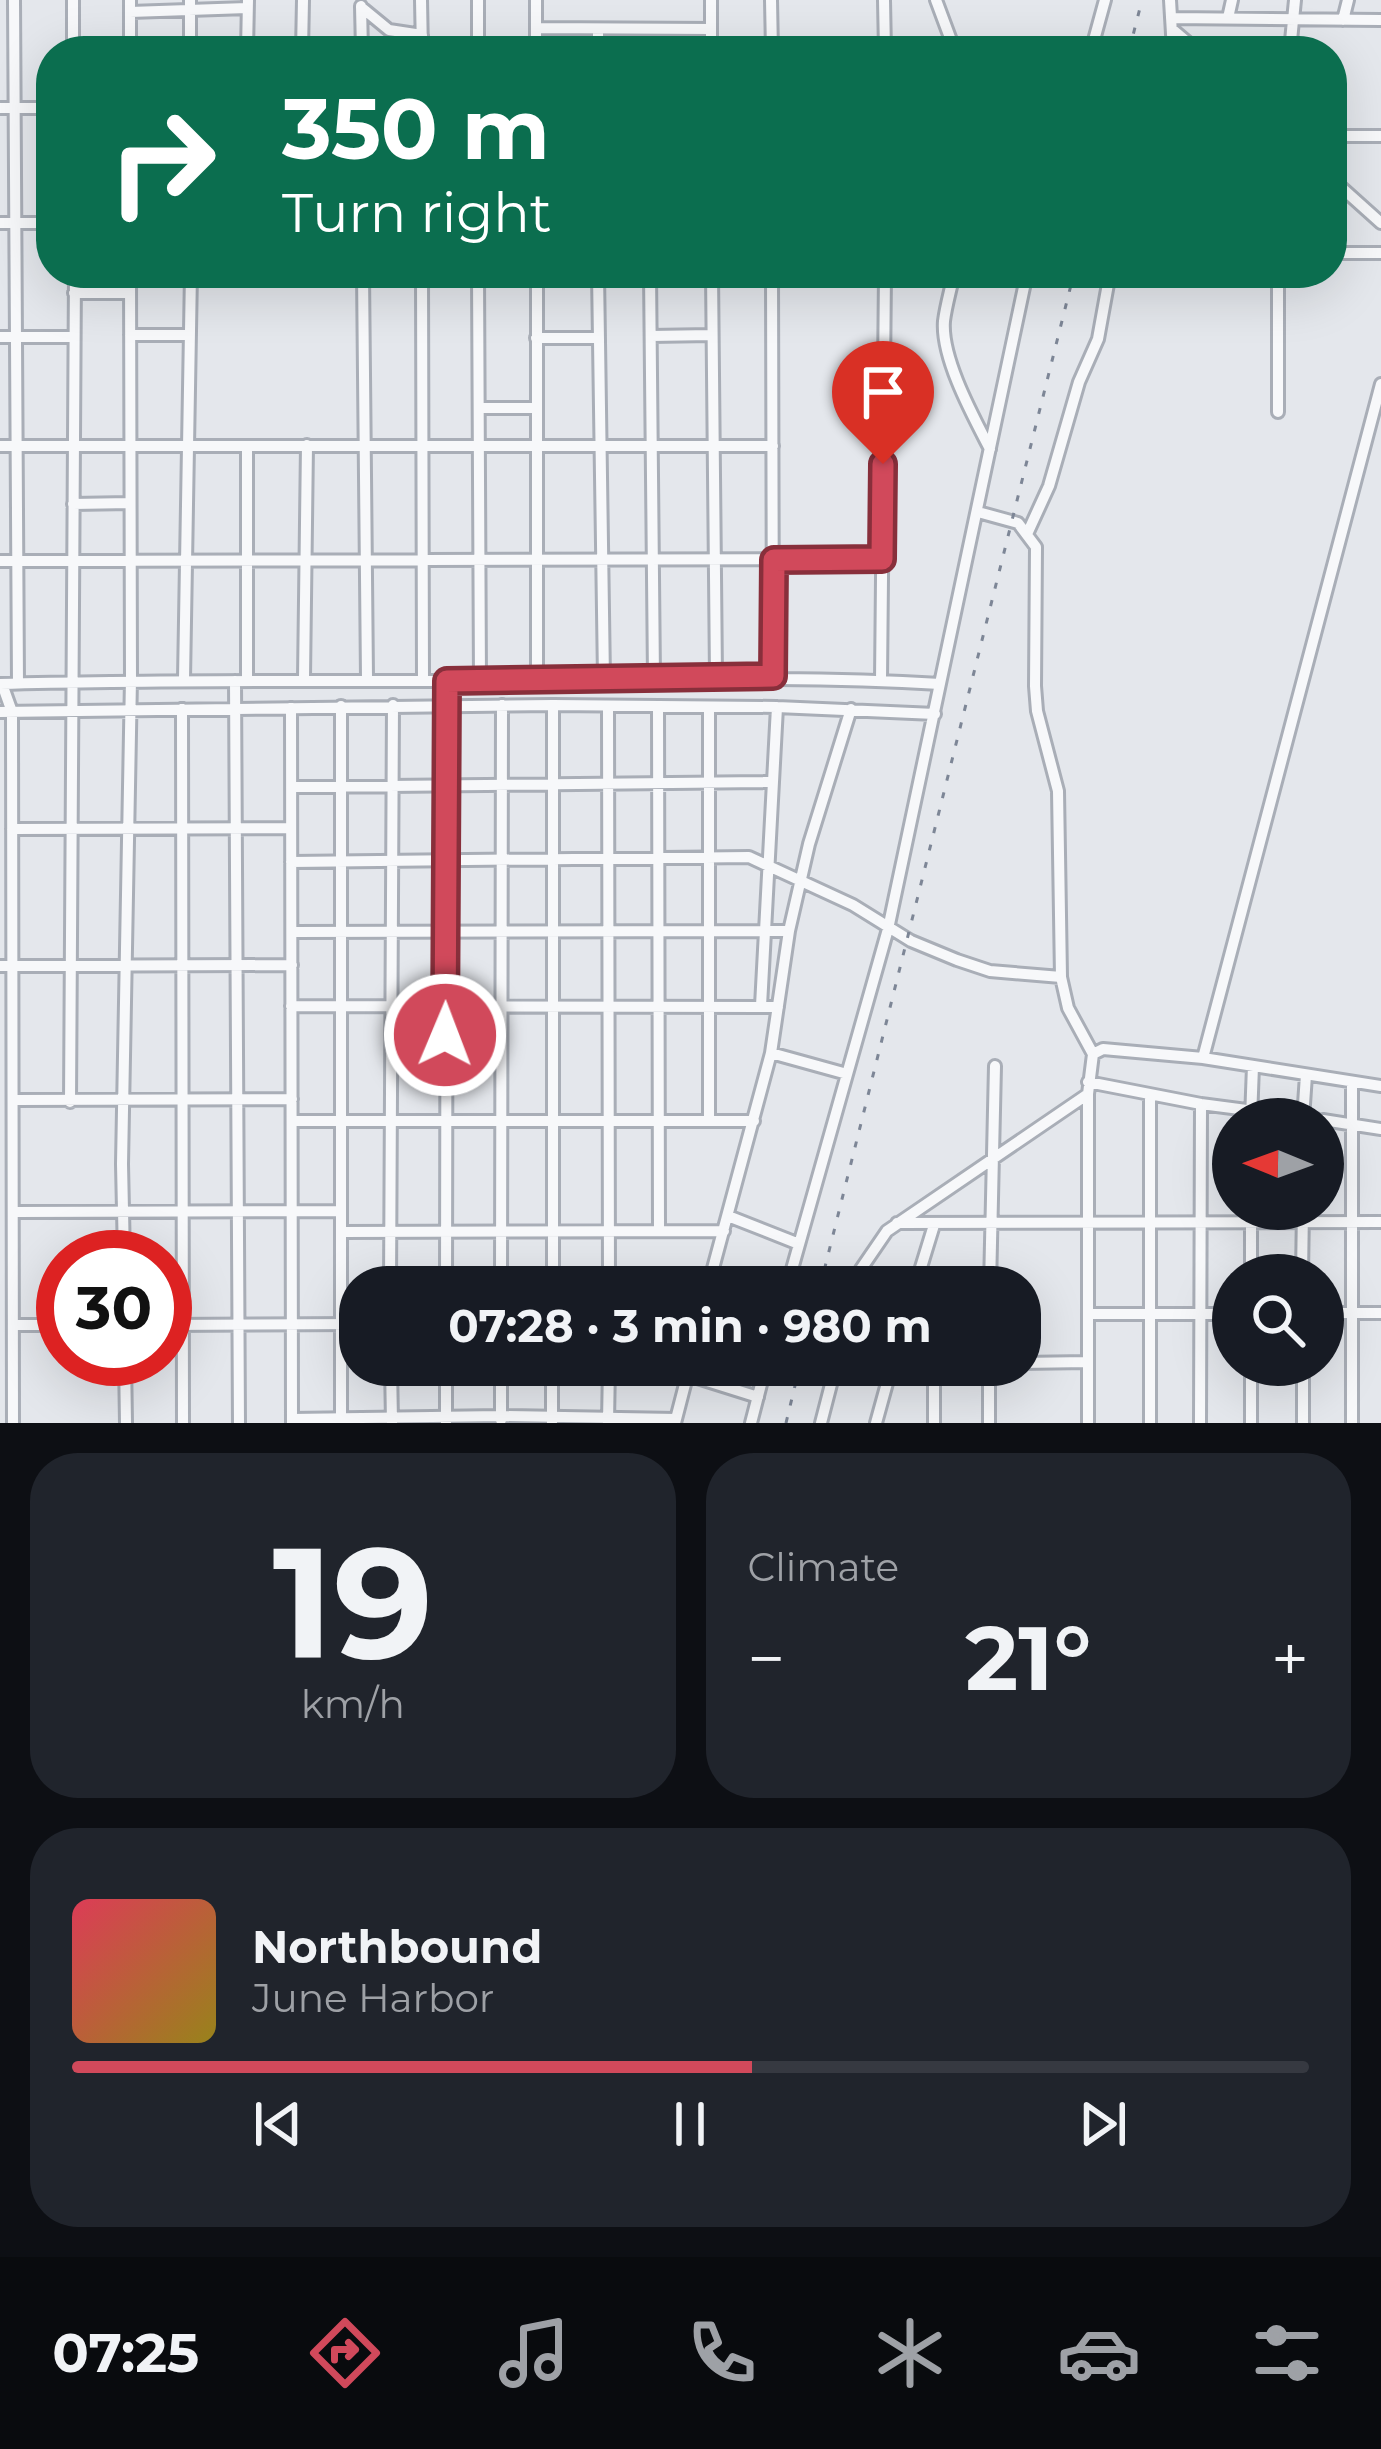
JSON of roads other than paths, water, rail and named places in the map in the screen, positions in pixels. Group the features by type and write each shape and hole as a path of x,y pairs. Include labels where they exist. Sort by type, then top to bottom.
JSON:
{"street":[{"path":"14,0 6,109 7,223 17,337 18,683"},
{"path":"73,0 73,36"},
{"path":"302,36 303,0"},
{"path":"361,3 389,30 422,35 422,0"},
{"path":"478,0 478,36"},
{"path":"536,0 536,36"},
{"path":"711,0 711,36"},
{"path":"771,0 772,36"},
{"path":"884,0 885,36"},
{"path":"936,0 950,36"},
{"path":"1095,36 1105,0"},
{"path":"1170,0 1172,36"},
{"path":"1228,18 1232,0"},
{"path":"1291,36 1295,0"},
{"path":"1342,20 1348,0"},
{"path":"361,3 362,36"},
{"path":"130,6 248,4 247,36"},
{"path":"1172,24 1228,18 1381,20"},
{"path":"1172,24 1184,36"},
{"path":"536,28 711,29"},
{"path":"598,28 598,36"},
{"path":"6,109 36,108"},
{"path":"1347,136 1381,136"},
{"path":"1347,192 1381,223"},
{"path":"1347,253 1381,254"},
{"path":"70,1102 74,288"},
{"path":"124,1230 130,288"},
{"path":"184,679 191,288"},
{"path":"363,288 367,678"},
{"path":"422,288 423,681"},
{"path":"478,288 480,681"},
{"path":"537,288 537,680"},
{"path":"598,288 604,679"},
{"path":"650,288 654,678"},
{"path":"712,288 716,676"},
{"path":"772,288 773,676"},
{"path":"881,680 885,288"},
{"path":"951,288 944,322 946,343 990,449"},
{"path":"793,1266 887,929 1024,288"},
{"path":"1028,532 1049,486 1078,382 1098,339 1107,288"},
{"path":"1278,288 1278,412"},
{"path":"74,293 130,292"},
{"path":"130,335 190,334"},
{"path":"651,336 711,335"},
{"path":"0,337 74,337"},
{"path":"536,338 598,338"},
{"path":"1203,1058 1381,384"},
{"path":"479,408 535,408"},
{"path":"304,678 307,445"},
{"path":"0,446 773,446"},
{"path":"238,1423 237,707 247,561 247,446"},
{"path":"74,504 130,503"},
{"path":"978,512 1018,523 1036,547 1036,704 1058,791 1061,977 1064,996 1094,1054 1088,1088 1088,1423"},
{"path":"0,561 882,559"},
{"path":"13,1423 6,1366 14,1325 15,1100 7,1010 5,861 12,829 1,684 773,676 940,684"},
{"path":"447,681 447,1266"},
{"path":"390,1266 393,705"},
{"path":"6,712 553,705 935,714"},
{"path":"553,705 553,1266"},
{"path":"341,706 341,1266"},
{"path":"501,1266 502,706"},
{"path":"608,706 609,1266"},
{"path":"658,706 659,1231"},
{"path":"291,707 292,1421 675,1421 685,1386"},
{"path":"709,1120 710,707"},
{"path":"761,1006 777,707"},
{"path":"182,709 182,1230"},
{"path":"714,1266 771,1053 800,884 851,709"},
{"path":"291,788 773,782"},
{"path":"12,829 291,828"},
{"path":"291,862 755,858 800,884 853,905 887,929 975,967 1061,977"},
{"path":"292,932 789,931"},
{"path":"6,966 292,965"},
{"path":"291,1006 778,1007"},
{"path":"1094,1054 1103,1048 1203,1058 1381,1086"},
{"path":"771,1053 848,1074"},
{"path":"990,1266 995,1066"},
{"path":"1252,1098 1253,1066"},
{"path":"1306,1075 1309,1098"},
{"path":"1352,1082 1352,1423"},
{"path":"866,1266 897,1223 1088,1088 1212,1106"},
{"path":"1150,1096 1150,1423"},
{"path":"15,1100 292,1099"},
{"path":"1200,1423 1201,1104"},
{"path":"292,1120 754,1120"},
{"path":"1344,1124 1381,1129"},
{"path":"0,1138 15,1138"},
{"path":"15,1212 341,1211"},
{"path":"728,1216 799,1244"},
{"path":"897,1223 1212,1220"},
{"path":"1344,1221 1381,1222"},
{"path":"921,1266 934,1225"},
{"path":"341,1232 724,1231"},
{"path":"0,1252 14,1253"},
{"path":"1344,1313 1381,1313"},
{"path":"1088,1315 1212,1314"},
{"path":"192,1325 339,1324"},
{"path":"14,1325 36,1325"},
{"path":"1041,1363 1088,1362"},
{"path":"125,1386 126,1423"},
{"path":"183,1386 183,1423"},
{"path":"341,1386 341,1421"},
{"path":"391,1386 392,1420"},
{"path":"446,1386 446,1419"},
{"path":"501,1386 501,1419"},
{"path":"552,1386 552,1420"},
{"path":"608,1420 609,1386"},
{"path":"730,1386 758,1397"},
{"path":"751,1423 761,1386"},
{"path":"821,1423 831,1386"},
{"path":"876,1423 886,1386"},
{"path":"934,1386 934,1423"},
{"path":"988,1423 989,1386"},
{"path":"1251,1386 1251,1423"},
{"path":"1303,1386 1303,1423"}],"railway":[{"path":"1133,36 1142,0"},
{"path":"825,1266 1070,288"},
{"path":"786,1423 795,1386"}]}
